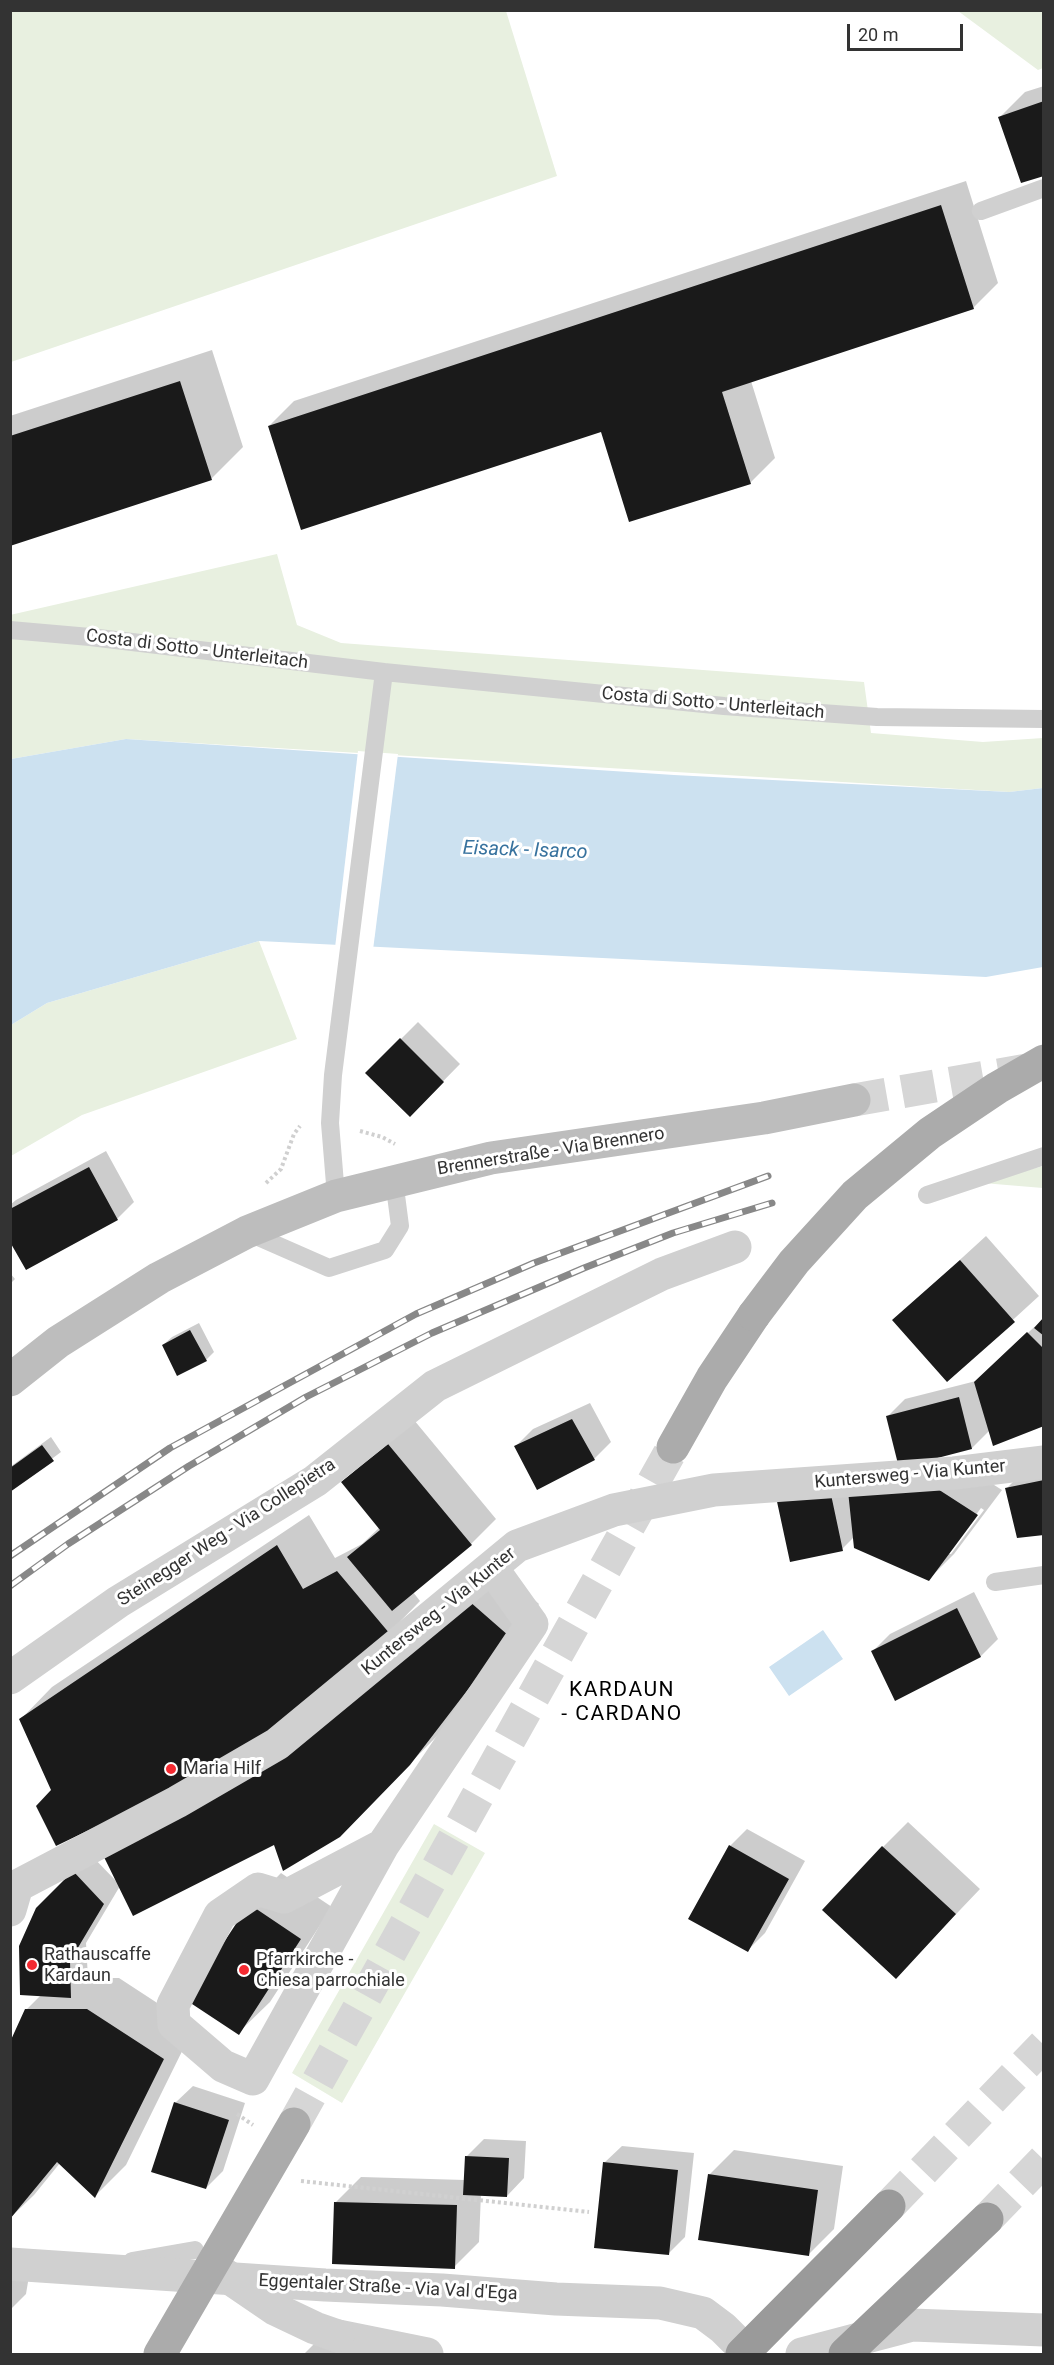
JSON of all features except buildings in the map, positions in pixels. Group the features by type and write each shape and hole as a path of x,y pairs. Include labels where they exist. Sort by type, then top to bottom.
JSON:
{"highway":[{"path":"742,2355 889,2206"},
{"path":"845,2355 987,2219"}],"main road":[{"path":"673,1448 712,1378 754,1315 794,1262 855,1195 930,1133 997,1088 1044,1061"},
{"name":"Brennerstraße - Via Brennero","path":"10,1380 58,1342 159,1278 247,1232 336,1196 491,1158 764,1118 854,1100"},
{"path":"160,2355 203,2258 294,2124"}],"street":[{"name":"Steinegger Weg - Via Collepietra","path":"10,1678 118,1602 315,1481 435,1386 662,1274 735,1247"},
{"name":"Kuntersweg - Via Kunter","path":"10,1910 17,1886 177,1802 277,1744 517,1546 614,1510 714,1490 954,1473 1044,1462"},
{"path":"383,1845 284,1897 258,1889 220,1915 173,2006 174,2024 224,2066 253,2079 383,1845 532,1624 492,1568"},
{"path":"203,2258 275,2309 315,2328 338,2336 427,2355"},
{"name":"Eggentaler Straße - Via Val d'Ega","path":"10,2264 556,2299 660,2303 702,2313 723,2328 749,2355"},
{"path":"802,2355 912,2325 1044,2330"}],"lane":[{"path":"981,211 1044,188"},
{"name":"Costa di Sotto - Unterleitach","path":"10,630 90,637 384,672 724,706 877,717 1044,719"},
{"path":"336,1196 330,1123 333,1075 384,672"},
{"path":"927,1195 1044,1156"},
{"path":"247,1232 329,1268 385,1250 400,1226 394,1180"},
{"path":"995,1582 1044,1575"},
{"path":"89,2269 203,2258"}],"path":[{"path":"234,2112 253,2124 250,2134"},
{"path":"296,2180 589,2212"}],"green space":[{"path":"10,11 506,11 557,176 11,362"},
{"path":"958,11 1043,11 1043,68 1038,70"},
{"path":"277,554 297,625 341,643 864,682 871,733 983,742 1043,738 1043,788 1009,792 126,739 11,759 10,615"},
{"path":"259,941 297,1039 82,1115 11,1156 11,1025 47,1003"},
{"path":"1043,1166 1043,1188 983,1183"},
{"path":"434,1824 485,1853 342,2103 292,2073"}],"water":[{"name":"Eisack - Isarco","path":"126,739 674,775 1009,792 1043,788 1043,967 986,977 259,941 47,1003 11,1025 11,759"},
{"path":"823,1630 843,1659 789,1696 769,1667"}],"pier":[{"path":"358,751 398,754 373,950 335,948"}],"tunnel":[{"path":"854,1100 1027,1070"},
{"path":"294,2124 673,1447"},
{"path":"889,2206 1044,2045"},
{"path":"987,2219 1044,2160"}],"railway":[{"path":"10,1556 170,1448 416,1314 534,1263 768,1176"},
{"path":"10,1586 68,1544 189,1466 306,1397 432,1333 673,1233 772,1203"}],"place":[{"name":"Maria Hilf","path":"171,1769"},
{"name":"Rathauscaffe Kardaun","path":"32,1965"},
{"name":"Pfarrkirche - Chiesa parrochiale","path":"244,1970"}],"district":[{"name":"KARDAUN - CARDANO","path":"622,1703"}]}
